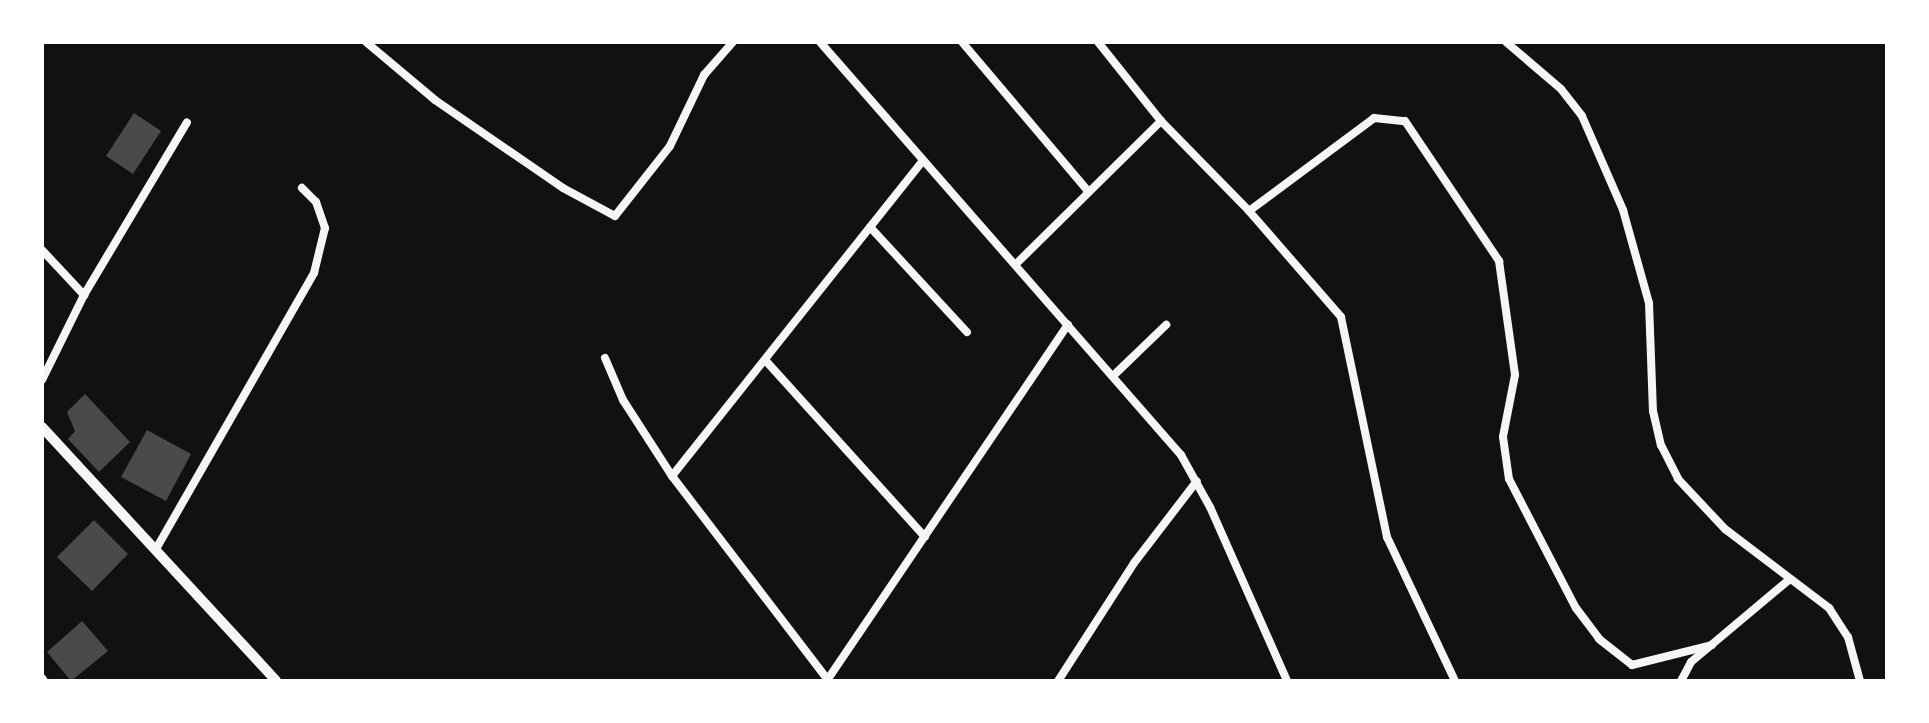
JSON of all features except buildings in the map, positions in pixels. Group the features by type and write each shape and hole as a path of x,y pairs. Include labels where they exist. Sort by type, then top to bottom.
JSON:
{"street":[{"path":"366,42 435,100 563,188 615,216 670,146 704,75 733,42"},
{"path":"820,42 922,162 1167,437 1197,481 1287,681"},
{"path":"962,42 1088,191"},
{"path":"1098,42 1161,121 1249,211 1341,317 1387,537 1455,681"},
{"path":"1506,42 1541,68 1582,116 1623,210 1649,303 1653,411 1661,445 1678,479 1725,529 1841,622 1860,681"},
{"path":"1249,211 1374,118 1405,121 1499,261 1515,375 1503,437 1509,479 1576,608 1609,650 1632,665 1712,645"},
{"path":"1016,264 1161,121"},
{"path":"42,380 84,295 187,122"},
{"path":"672,476 922,162"},
{"path":"156,549 314,273 325,228 316,202 302,188"},
{"path":"870,227 967,332"},
{"path":"42,250 84,295"},
{"path":"605,358 623,400 672,476 828,680 1068,325"},
{"path":"1113,376 1166,325"},
{"path":"766,361 925,537"},
{"path":"42,427 276,681"},
{"path":"1058,681 1134,563 1197,481"},
{"path":"1681,681 1691,662 1790,579"}]}
